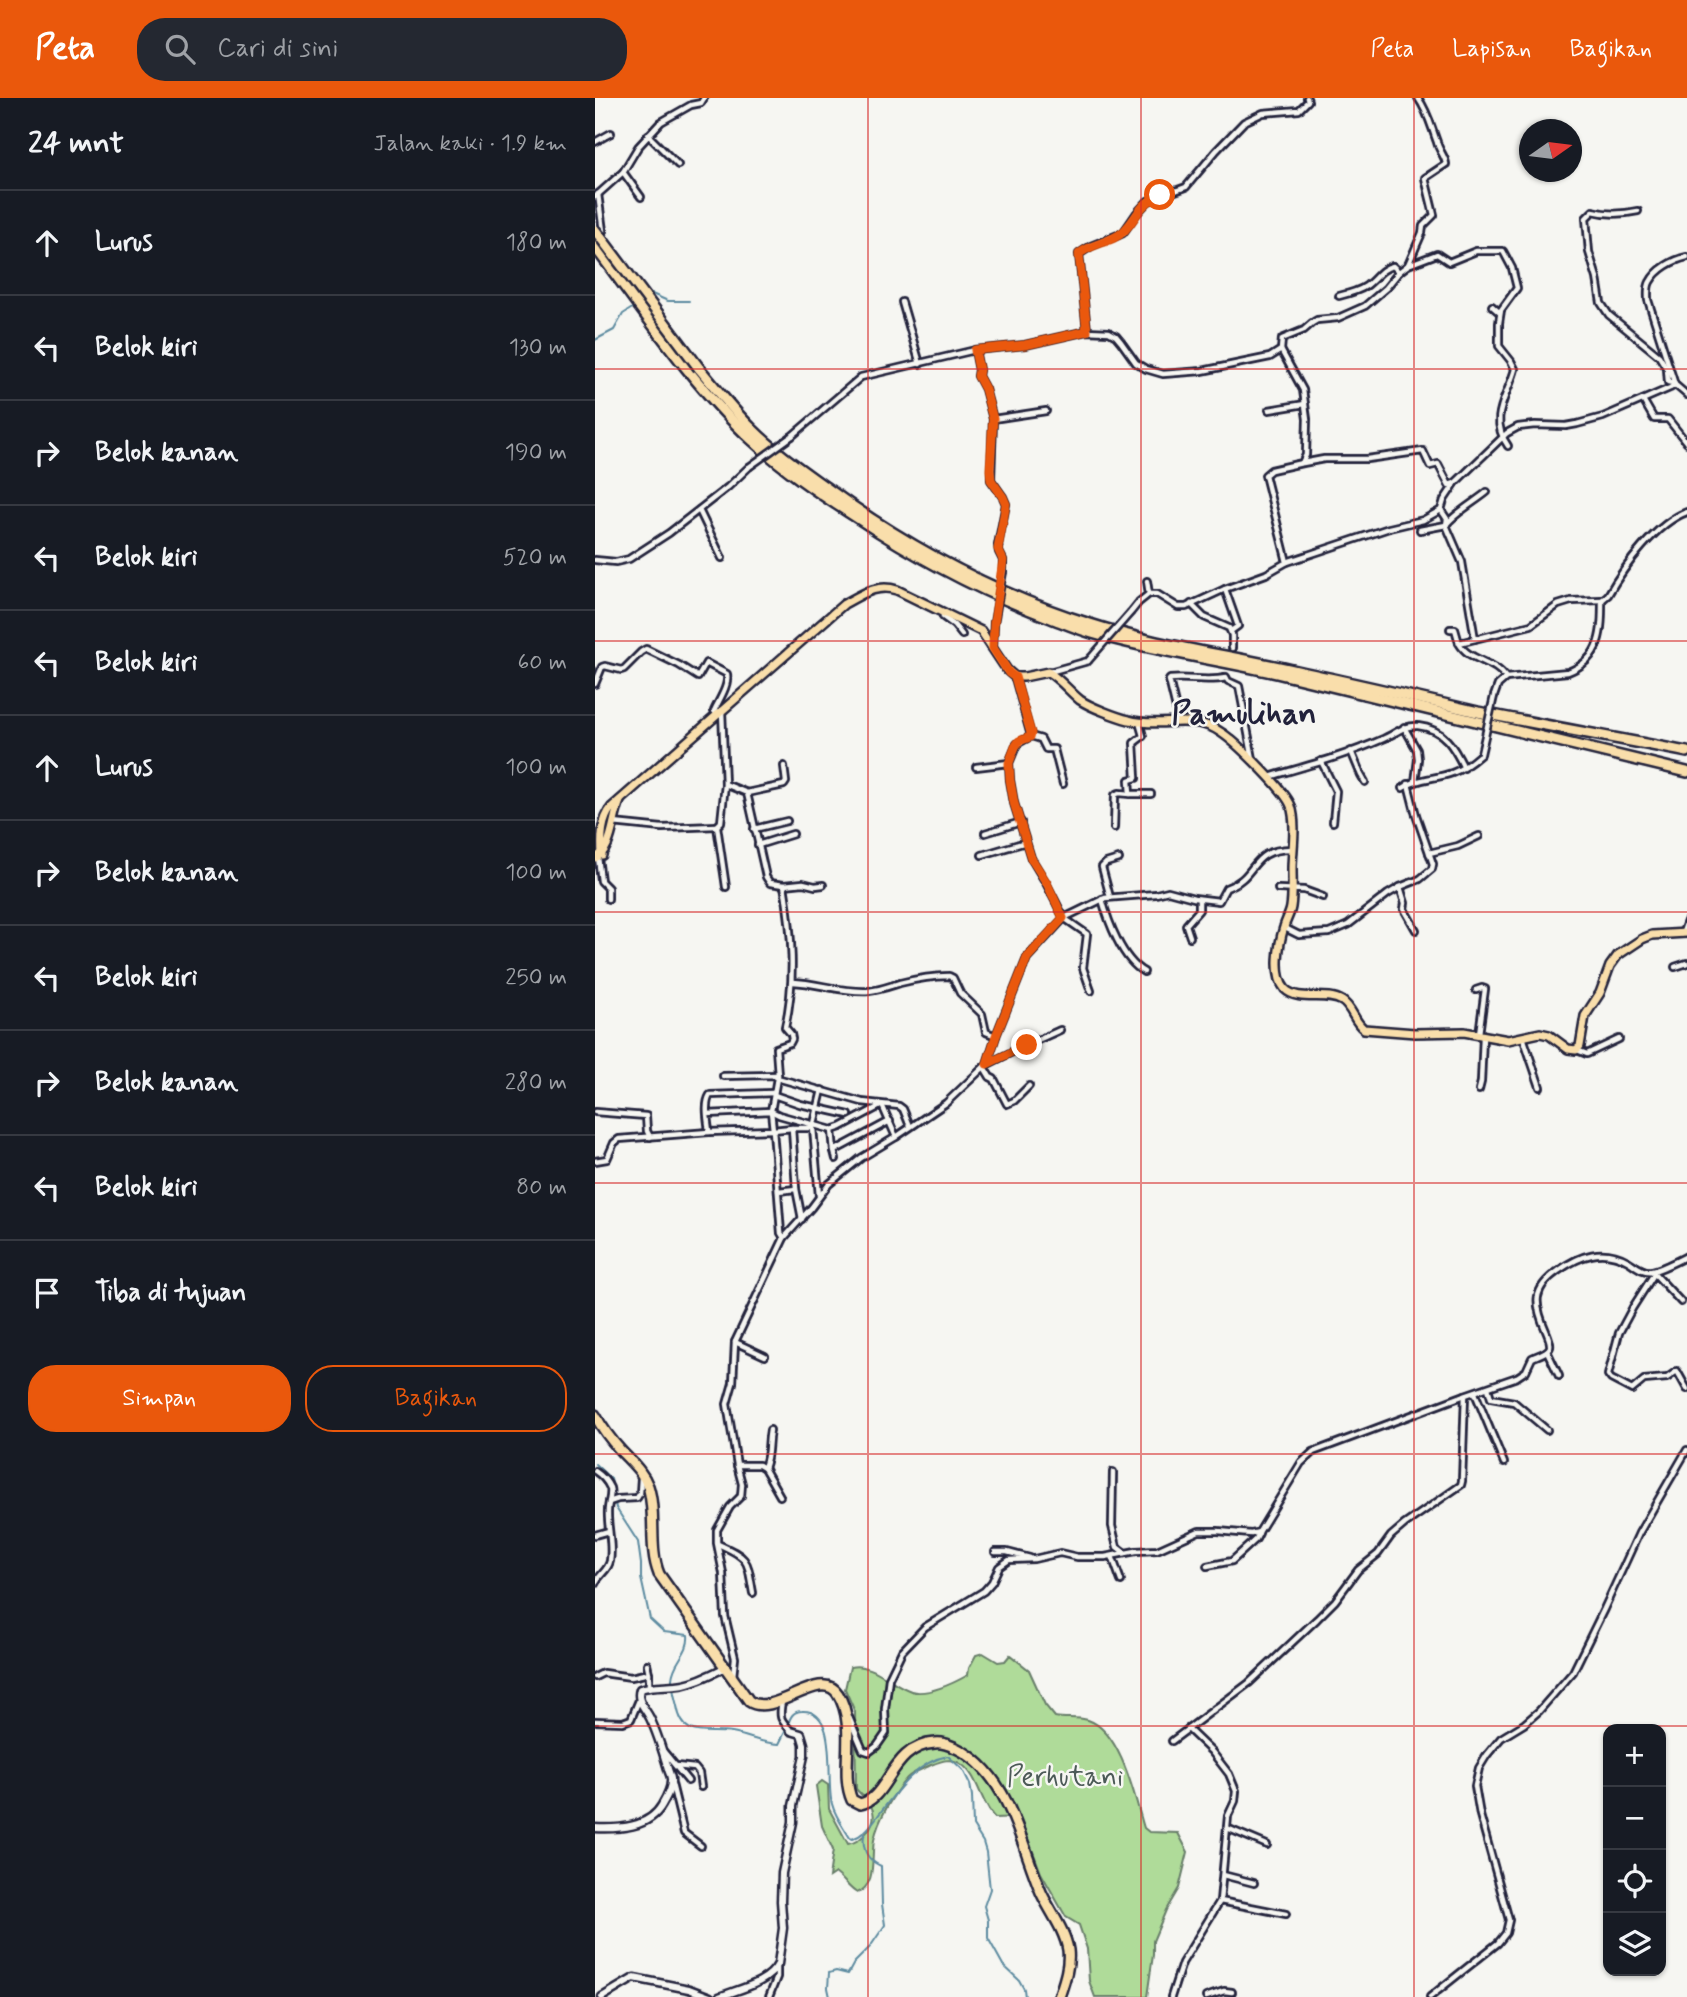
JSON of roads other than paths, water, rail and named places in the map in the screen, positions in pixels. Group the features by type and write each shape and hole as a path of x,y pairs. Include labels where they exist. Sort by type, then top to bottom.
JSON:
{"highway":[{"path":"595,230 696,371 716,404 749,438 788,471 898,545 954,577 1022,607 1089,632 1163,651 1271,671 1687,772"},
{"path":"595,247 696,371 754,431 792,463 844,500 955,570 1025,601 1090,625 1163,644 1269,664 1480,712 1687,752"},
{"path":"595,1415 647,1483 659,1574 750,1701 756,1705 767,1706 811,1688 828,1687 836,1690 845,1712 848,1734 850,1797 858,1804 871,1800 908,1751 935,1742 972,1757 988,1772 1010,1811 1040,1889 1067,1945 1069,1962 1059,1997"}],"main road":[{"path":"598,857 605,819 612,807 844,604 882,587 893,588 981,631 1009,673 1015,677 1048,672 1085,703 1139,722 1200,723 1220,731 1254,762 1284,793 1293,817 1292,890 1279,968 1282,983 1290,992 1338,999 1348,1007 1364,1029 1415,1033 1458,1032 1508,1041 1543,1033 1568,1049 1576,1050 1580,1045 1585,1016 1600,993 1610,966 1618,955 1652,935 1685,933"},
{"path":"598,857 607,848 621,801"}],"street":[{"path":"595,240 603,231 597,195 623,172 638,147 661,122 691,105 701,103 704,98"},
{"path":"1087,331 1079,254 1123,233 1148,201 1186,187 1239,126 1252,117 1263,113 1299,110 1308,101 1307,98"},
{"path":"1408,265 1422,227 1434,215 1425,178 1446,164 1431,123 1418,98"},
{"path":"595,142 611,133"},
{"path":"648,135 678,165"},
{"path":"623,172 641,197"},
{"path":"1638,211 1606,214 1593,212 1588,215 1585,223 1599,299 1604,309 1659,356 1667,369 1668,382 1687,395"},
{"path":"1302,463 1306,448 1307,419 1303,390 1281,350 1282,339 1304,330 1317,320 1344,316 1365,306 1408,265 1437,254 1449,262 1476,251 1503,251 1512,268 1517,288 1500,313 1499,323 1499,346 1515,369 1498,416 1498,426 1508,446"},
{"path":"1675,385 1648,300 1648,289 1650,281 1668,263 1687,257"},
{"path":"1339,296 1367,286 1386,267 1393,266 1399,272"},
{"path":"902,302 920,364"},
{"path":"1492,306 1500,313"},
{"path":"595,560 616,562 629,559 669,533 749,467 792,436 861,377 975,350 1025,345 1087,331 1109,332 1116,336 1136,363 1163,374 1202,371 1270,357 1281,350"},
{"path":"975,350 978,376 985,389 993,419 991,480 1006,504 998,545 1003,560 1003,572 994,624 993,648"},
{"path":"1048,672 1089,660 1149,594 1157,594 1182,608 1266,574 1287,562 1389,528 1423,520 1441,510 1456,482 1502,437 1518,427 1566,426 1590,421 1675,385"},
{"path":"1643,400 1654,419 1668,419 1687,443"},
{"path":"1269,410 1305,404"},
{"path":"993,419 1046,411"},
{"path":"1287,562 1265,475 1271,470 1324,459 1367,459 1423,451 1430,466 1438,464 1449,485 1456,482"},
{"path":"1447,525 1452,516 1487,492"},
{"path":"699,510 722,558"},
{"path":"1441,510 1447,519 1462,562 1475,639"},
{"path":"1459,643 1531,625 1558,605 1571,601 1602,600 1660,529 1687,512"},
{"path":"1420,530 1447,525"},
{"path":"1147,581 1149,594"},
{"path":"1226,589 1238,626 1231,631"},
{"path":"1403,789 1411,783 1464,768 1481,754 1494,696 1498,685 1506,678 1568,672 1581,665 1599,640 1602,629 1602,600"},
{"path":"1191,604 1204,617 1231,631"},
{"path":"943,613 943,617 962,635"},
{"path":"981,631 994,624"},
{"path":"1450,629 1455,629 1459,643 1467,654 1497,668 1506,678"},
{"path":"1231,631 1232,648"},
{"path":"595,684 602,667 624,669 646,649 698,677 706,663 728,677 714,711 720,712 725,784 721,822 717,826 662,828 613,823"},
{"path":"1015,677 1031,736"},
{"path":"1179,721 1170,679 1185,677 1200,681 1226,677 1239,686 1254,762"},
{"path":"1130,794 1129,780 1136,778 1134,743 1143,736 1139,722"},
{"path":"1268,777 1385,739 1404,727 1417,726 1435,731 1446,738 1464,768"},
{"path":"1284,928 1299,935 1329,933 1348,925 1400,887 1420,879 1433,869 1416,815 1411,783 1417,750 1404,727"},
{"path":"1063,783 1054,749 1046,749 1041,739 1031,736 1017,744 1009,763 1010,780 1025,842 1063,918 1087,934 1083,968 1091,991"},
{"path":"1351,751 1365,782"},
{"path":"1321,761 1336,791 1333,822"},
{"path":"976,767 1009,763"},
{"path":"725,784 747,793 784,785 784,766"},
{"path":"747,793 768,881 771,884 784,885 823,885"},
{"path":"1114,828 1115,795 1151,794"},
{"path":"754,829 787,821"},
{"path":"985,833 1021,822"},
{"path":"717,826 726,887"},
{"path":"758,845 793,834"},
{"path":"1429,853 1458,846 1479,836"},
{"path":"982,855 1025,842"},
{"path":"1029,1086 1014,1101 1007,1104 986,1066 1027,958 1063,918 1110,897 1168,891 1219,901 1226,888 1252,870 1268,852 1292,849"},
{"path":"598,857 601,881 608,888 608,899"},
{"path":"1110,897 1101,868 1106,863 1119,859"},
{"path":"784,885 790,921 793,982 785,1026 792,1039 790,1043 776,1048 777,1076 771,1111 781,1233 784,1238"},
{"path":"1400,887 1405,910 1416,930"},
{"path":"1277,889 1309,891 1323,897"},
{"path":"1102,899 1128,960 1144,972"},
{"path":"1190,937 1186,925 1200,908 1199,899"},
{"path":"1685,933 1687,921"},
{"path":"1675,967 1687,963"},
{"path":"793,982 858,991 949,976 953,978 960,993 982,1014 986,1032 996,1036"},
{"path":"1476,990 1485,989 1479,1090"},
{"path":"595,1721 623,1722 631,1719 639,1700 640,1689 683,1685 702,1679 729,1669 735,1658 725,1616 723,1573 717,1543 720,1522 742,1493 727,1411 733,1383 736,1342 784,1238 829,1184 861,1158 946,1103 986,1066 1023,1043 1029,1044 1060,1030"},
{"path":"1523,1037 1540,1087"},
{"path":"1576,1050 1587,1054 1619,1039"},
{"path":"723,1076 777,1076 862,1102 901,1107 911,1126"},
{"path":"819,1197 814,1126 822,1090"},
{"path":"709,1132 707,1114 708,1098 711,1095 774,1094 849,1115"},
{"path":"882,1105 896,1137"},
{"path":"707,1114 771,1111 832,1130 882,1105"},
{"path":"595,1112 646,1116 650,1138"},
{"path":"834,1151 890,1122"},
{"path":"595,1161 607,1159 616,1140 814,1126"},
{"path":"792,1128 796,1189 802,1219"},
{"path":"832,1130 836,1158"},
{"path":"778,1191 796,1189"},
{"path":"1207,1566 1232,1561 1256,1539 1301,1464 1313,1452 1475,1393 1526,1371 1532,1358 1547,1351 1550,1346 1538,1310 1538,1291 1541,1285 1560,1269 1583,1257 1605,1252 1616,1255 1639,1269 1653,1273 1681,1302"},
{"path":"1687,1256 1653,1273 1619,1333 1608,1375 1632,1390 1645,1379 1666,1379 1677,1371 1687,1389"},
{"path":"736,1342 765,1356"},
{"path":"1547,1351 1559,1376"},
{"path":"1488,1388 1491,1398 1514,1402 1547,1430"},
{"path":"1475,1393 1504,1463"},
{"path":"1172,1741 1249,1683 1335,1601 1354,1575 1380,1553 1391,1536 1461,1485 1465,1395"},
{"path":"764,1468 769,1452 769,1430"},
{"path":"1430,1997 1498,1943 1506,1933 1509,1920 1480,1815 1475,1786 1483,1761 1501,1738 1539,1712 1573,1672 1639,1533 1687,1450"},
{"path":"737,1465 759,1465 764,1468 780,1496"},
{"path":"595,1471 610,1489 612,1500 607,1513 610,1563 595,1584"},
{"path":"1113,1472 1113,1534 1117,1547 1126,1554"},
{"path":"612,1500 639,1497 641,1473"},
{"path":"595,1535 609,1531"},
{"path":"845,1712 863,1750 869,1752 877,1746 886,1733 885,1709 889,1678 902,1651 925,1627 984,1591 999,1567 1009,1560 1034,1559 1061,1553 1101,1558 1157,1549 1199,1531 1251,1534 1259,1532"},
{"path":"717,1543 738,1552 747,1561 753,1593"},
{"path":"995,1552 1007,1552 1034,1559"},
{"path":"1112,1556 1121,1581"},
{"path":"647,1664 649,1687"},
{"path":"595,1677 603,1673 631,1677 649,1673"},
{"path":"769,1997 777,1977 783,1928 782,1873 804,1751 801,1734 791,1731 779,1714 783,1699"},
{"path":"639,1700 664,1751 684,1833 701,1846"},
{"path":"1171,1997 1182,1963 1220,1900 1227,1828 1236,1791 1229,1774 1212,1752 1188,1729"},
{"path":"664,1751 688,1781"},
{"path":"676,1766 695,1768 699,1773 701,1787"},
{"path":"595,1828 631,1826 653,1818 664,1801 671,1780"},
{"path":"1227,1828 1266,1845"},
{"path":"1223,1875 1254,1883"},
{"path":"1220,1900 1286,1914"},
{"path":"719,1997 763,1979 777,1968"},
{"path":"601,1997 634,1978 689,1989 710,1997"},
{"path":"1206,1997 1224,1991 1232,1992"}],"waterway":[{"path":"650,296 652,294 668,301 689,301"},
{"path":"595,340 614,330 623,314 634,307"},
{"path":"595,1464 611,1479 615,1498"},
{"path":"615,1503 638,1542 641,1578 650,1619 664,1632 688,1635 686,1647 672,1679 684,1724 697,1731 732,1733 779,1744 786,1730"},
{"path":"788,1725 792,1715 799,1711 814,1714 822,1722 829,1749 832,1804 852,1839 866,1830 899,1788 926,1764 948,1756 963,1770 970,1784 973,1826 986,1852 990,1889 984,1906 988,1920 988,1938 1003,1965 1019,1980 1025,1997"},
{"path":"830,1997 829,1973 836,1971 848,1974 885,1925 881,1866 872,1861 866,1853 864,1834"}],"tunnel":[{"path":"1226,676 1232,648"}],"district":[{"name":"Pamulihan","path":"1244,714"}],"park label":[{"name":"Perhutani","path":"1065,1777"}]}
